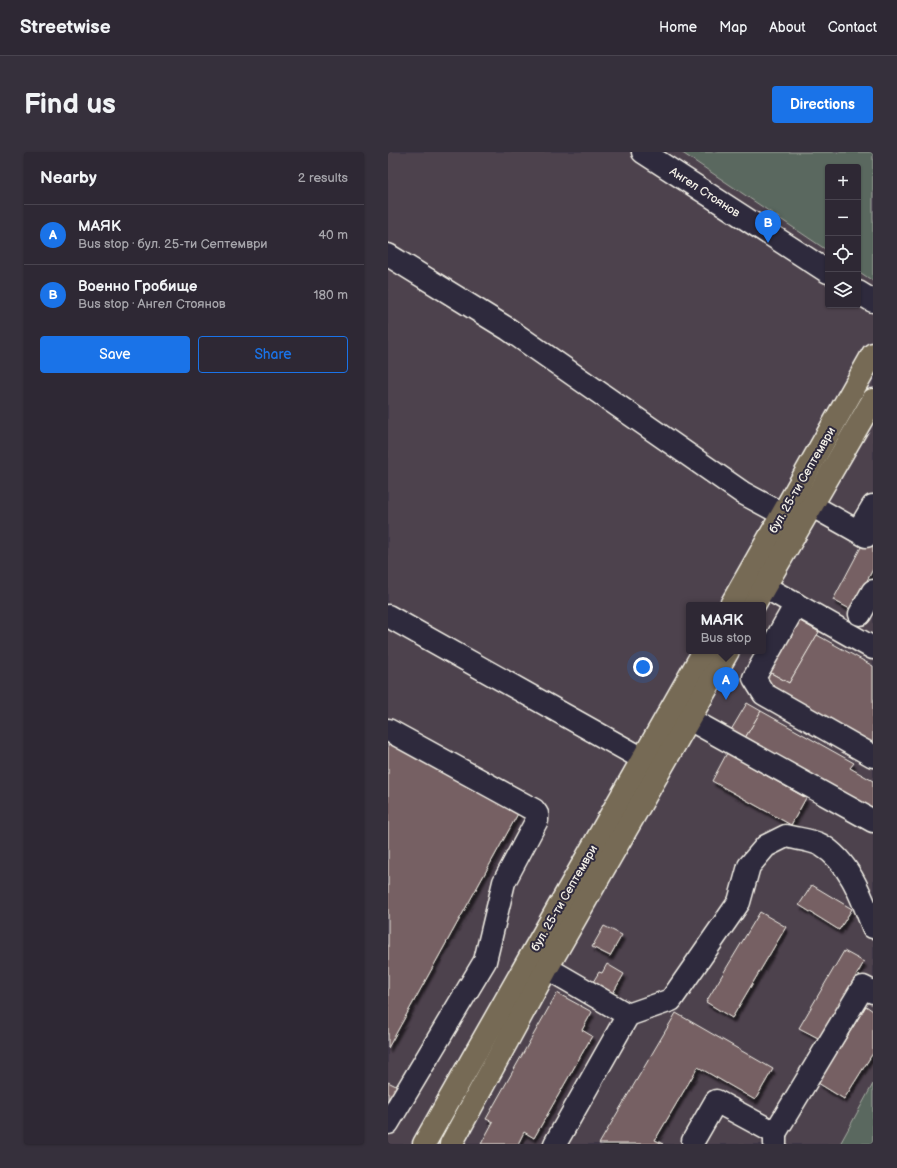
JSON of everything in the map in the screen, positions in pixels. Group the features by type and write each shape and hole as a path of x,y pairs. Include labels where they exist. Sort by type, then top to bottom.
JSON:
{"main road":[{"name":"бул. 25-ти Септември","path":"732,602 873,354"},
{"name":"бул. 25-ти Септември","path":"760,596 811,505 873,400"},
{"name":"бул. 25-ти Септември","path":"424,1144 702,654"},
{"name":"бул. 25-ти Септември","path":"451,1144 547,968 726,654"}],"street":[{"name":"Ангел Стоянов","path":"643,152 825,270"},
{"path":"388,255 508,329 744,493 782,514"},
{"path":"861,294 873,301"},
{"path":"811,505 862,534 873,506"},
{"path":"860,614 873,591"},
{"path":"760,596 796,604 873,648"},
{"path":"796,604 754,678 757,685 764,694 873,756"},
{"path":"388,616 643,758"},
{"path":"689,719 873,821"},
{"path":"388,730 534,810 537,814 537,820 504,882 485,961 388,1123"},
{"path":"555,1144 628,1015 671,1000 739,902 749,866 766,846 786,836 821,845 839,859 860,894 873,927"},
{"path":"547,968 628,1015"},
{"path":"693,1141 716,1101 775,1138 863,987 873,992"}],"shaded area":[{"path":"388,152 873,152 873,1084 840,1144 388,1144"}],"green space":[{"path":"681,152 873,152 873,281 861,273 861,164 825,164 825,249"},
{"path":"873,1084 873,1144 840,1144"}],"building":[{"path":"870,530 873,532 873,569 852,610 833,600"},
{"path":"793,617 819,632 789,683 764,669"},
{"path":"817,635 873,666 873,747 762,685 769,672 789,683"},
{"path":"747,703 761,711 745,738 731,730"},
{"path":"761,711 854,763 850,768 873,781 873,810 745,738"},
{"path":"388,737 520,810 388,1048"},
{"path":"727,753 806,798 791,825 712,781"},
{"path":"812,885 852,909 839,930 799,905"},
{"path":"760,912 786,927 732,1018 706,1002"},
{"path":"604,926 622,935 610,956 592,947"},
{"path":"844,951 864,962 820,1039 799,1028"},
{"path":"607,964 624,974 613,993 593,982 599,972 602,973"},
{"path":"557,993 592,1012 582,1030 592,1036 534,1138 524,1132 518,1144 481,1144 493,1122 486,1119"},
{"path":"866,1006 873,1011 873,1053 844,1099 818,1083"},
{"path":"676,1013 773,1069 755,1100 698,1067 655,1140 663,1144 599,1144"},
{"path":"388,1082 398,1087 388,1105"}],"place":[{"name":"Военно Гробище","path":"768,243"},
{"name":"МАЯК","path":"726,700"}]}
